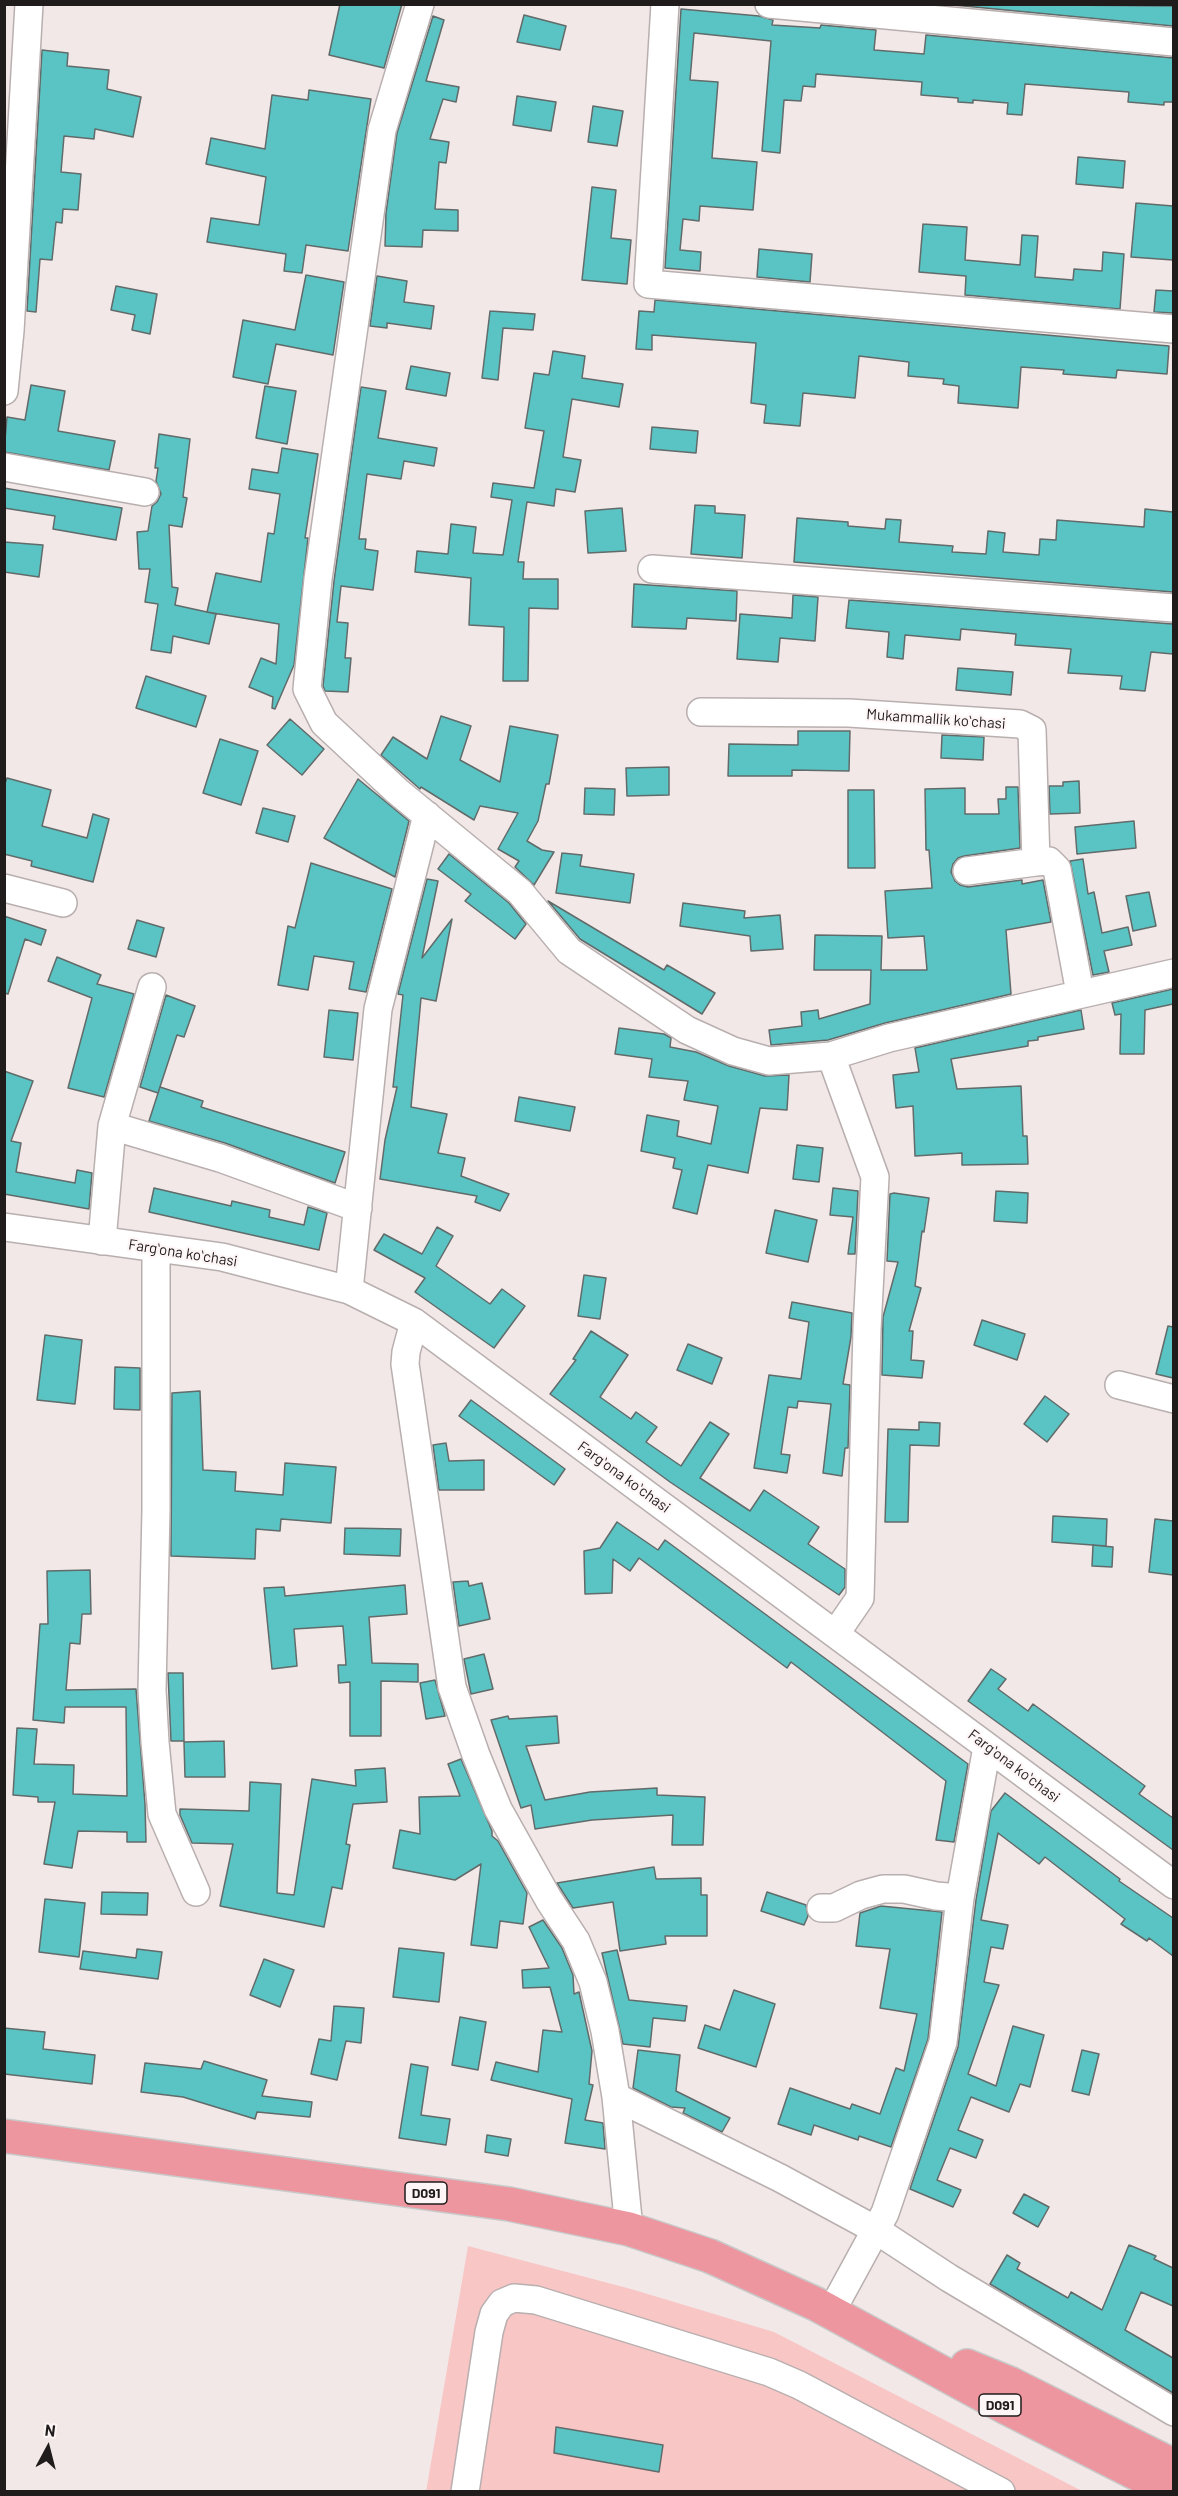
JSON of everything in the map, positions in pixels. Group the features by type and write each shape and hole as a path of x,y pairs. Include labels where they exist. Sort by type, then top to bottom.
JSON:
{"main road":[{"name":"D091","path":"4,2136 509,2204 629,2229 710,2256 831,2312 1011,2384 1173,2466"},
{"name":"D091","path":"831,2312 1005,2407 1173,2492"}],"street":[{"path":"4,391 29,4"},
{"path":"420,4 382,130 318,579 307,689 324,723 397,792 520,892 569,951 687,1030 733,1051 769,1061 831,1056 889,1038 1173,973"},
{"path":"665,4 648,284 1173,329"},
{"path":"769,4 1173,42"},
{"path":"4,467 145,492"},
{"path":"652,569 1173,608"},
{"name":"Mukammallik koʻchasi","path":"701,712 849,713 1020,724 1032,730 1036,862"},
{"path":"349,1290 378,1009 427,815"},
{"path":"967,871 1049,861 1057,869 1080,993"},
{"path":"4,888 63,903"},
{"path":"102,1241 112,1126 152,987"},
{"path":"831,1056 875,1178 867,1329 860,1598 836,1633"},
{"path":"112,1126 219,1158 358,1208"},
{"name":"Fargʻona koʻchasi","path":"4,1227 222,1257 349,1290 414,1322 1173,1885"},
{"path":"156,1248 156,1510 152,1690 155,1742 162,1814 196,1892"},
{"path":"414,1322 405,1364 452,1687 498,1809 549,1900 576,1941 593,1982 605,2031 616,2097 629,2229"},
{"path":"1119,1385 1173,1399"},
{"path":"831,2312 885,2213 943,2042 960,1898 987,1747"},
{"path":"821,1908 834,1908 861,1895 883,1889 903,1888 936,1896 960,1898"},
{"path":"616,2097 780,2178 876,2230 949,2278 1173,2412"},
{"path":"465,2492 489,2332 494,2314 502,2303 514,2298 536,2300 769,2372 799,2385 1001,2492"}],"shaded area":[{"path":"468,2246 631,2289 774,2332 1082,2491 426,2492"}],"building":[{"path":"340,4 402,4 384,68 329,55"},
{"path":"943,4 1173,6 1173,26"},
{"path":"681,9 759,16 773,20 772,25 820,28 821,25 876,30 874,50 924,54 926,35 1173,58 1173,102 1164,102 1164,105 1128,102 1129,92 1025,84 1022,115 1007,114 1008,103 973,100 973,103 958,102 958,98 921,95 922,82 816,74 815,87 803,86 801,101 784,100 780,153 762,151 771,41 694,33 690,80 718,82 712,158 757,162 753,210 700,206 699,221 683,219 680,250 701,252 700,271 665,268"},
{"path":"524,15 566,26 560,50 517,42"},
{"path":"433,16 444,20 426,81 459,87 456,102 443,99 430,139 449,142 446,163 439,162 435,209 458,210 458,231 423,230 422,247 385,246 386,213 397,133"},
{"path":"42,50 68,53 67,66 109,70 107,89 141,97 133,137 95,129 94,139 64,136 61,172 81,174 78,210 63,209 62,223 56,222 52,260 40,259 36,312 27,311"},
{"path":"309,90 371,99 348,251 306,245 302,273 284,271 286,254 207,242 211,218 259,225 266,177 206,164 211,138 265,149 272,95 308,100"},
{"path":"517,96 556,102 551,131 513,125"},
{"path":"593,106 623,111 617,146 588,142"},
{"path":"1078,157 1125,161 1123,188 1076,184"},
{"path":"592,187 616,190 611,238 631,240 627,284 582,280"},
{"path":"1136,203 1173,206 1173,260 1131,257"},
{"path":"923,224 967,227 965,260 1020,265 1022,235 1038,236 1035,277 1073,280 1074,269 1102,271 1103,252 1124,254 1120,309 965,295 966,276 919,272"},
{"path":"759,249 812,254 810,282 757,277"},
{"path":"306,275 344,282 333,355 276,344 268,384 233,377 243,320 295,330"},
{"path":"377,276 407,281 404,302 434,306 431,329 387,323 387,328 370,326"},
{"path":"116,286 157,294 150,334 132,330 135,315 111,310"},
{"path":"1156,290 1173,291 1173,313 1154,312"},
{"path":"655,300 1169,346 1167,374 1117,370 1116,378 1063,374 1064,370 1021,367 1018,408 958,403 959,386 943,384 944,379 908,376 909,362 859,356 855,398 803,393 800,426 764,423 766,405 751,403 756,343 652,335 652,350 636,349 639,311 654,312"},
{"path":"490,311 535,314 533,330 503,328 498,380 482,378"},
{"path":"553,351 585,356 582,378 623,384 619,407 572,399 563,457 581,460 575,492 556,489 554,506 527,502 518,562 524,562 523,579 558,579 558,609 529,608 528,681 503,681 504,627 469,625 471,578 415,572 417,551 448,554 451,524 476,527 473,553 503,555 512,500 491,497 493,483 534,488 544,431 525,428 534,373 549,375"},
{"path":"411,366 450,373 446,396 406,389"},
{"path":"31,385 65,391 58,431 115,441 109,470 4,452 7,417 25,420"},
{"path":"265,386 296,391 287,444 256,438"},
{"path":"361,387 386,391 378,438 437,448 434,466 404,461 401,479 367,474 359,539 366,539 365,549 378,551 373,590 341,586 337,622 348,623 345,658 351,658 348,692 325,691 323,686 334,581"},
{"path":"652,427 698,431 696,453 650,449"},
{"path":"159,434 190,439 183,497 187,498 182,527 169,525 172,587 178,588 175,605 216,614 209,644 173,636 171,653 151,650 158,604 145,602 150,569 139,569 137,532 148,531 152,506 161,494 156,481 158,468 155,468"},
{"path":"282,448 318,454 305,538 308,538 294,665 275,709 272,708 273,697 249,687 261,658 276,664 279,624 207,612 216,573 261,582 268,533 274,534 280,494 249,489 252,469 278,473"},
{"path":"4,488 122,508 116,540 53,529 55,516 4,508"},
{"path":"695,505 715,506 715,513 745,515 742,558 691,554"},
{"path":"622,508 626,551 588,553 585,511"},
{"path":"1145,509 1173,512 1173,592 794,562 797,518 848,522 848,526 885,529 886,519 901,520 899,542 953,546 952,552 986,554 988,531 1005,533 1003,552 1039,555 1040,539 1056,540 1057,520 1144,527"},
{"path":"4,542 43,545 39,577 4,572"},
{"path":"634,584 737,591 736,621 687,618 686,629 632,627"},
{"path":"793,595 818,597 815,641 780,638 778,662 737,659 740,614 792,618"},
{"path":"849,600 1173,624 1173,654 1151,652 1145,691 1120,689 1122,676 1068,673 1071,649 1015,645 1016,634 961,629 960,640 905,635 903,659 887,657 889,632 846,628"},
{"path":"958,668 1013,672 1011,695 956,690"},
{"path":"146,676 206,696 196,727 136,708"},
{"path":"441,716 471,726 460,760 500,782 510,726 558,735 549,784 546,784 538,821 527,841 542,850 554,852 534,885 515,867 519,861 498,849 518,813 480,806 474,820 421,787 420,789 381,755 393,737 427,759"},
{"path":"290,719 324,749 302,775 267,745"},
{"path":"798,731 850,731 849,771 792,770 792,776 728,776 729,744 798,745"},
{"path":"942,735 984,737 983,760 941,758"},
{"path":"220,739 258,751 241,805 203,793"},
{"path":"669,767 669,795 627,796 626,768"},
{"path":"7,778 51,790 42,826 87,838 93,814 109,819 93,882 31,866 32,861 4,854 4,786"},
{"path":"358,779 409,821 395,877 324,838"},
{"path":"1079,781 1080,813 1050,814 1049,786 1063,786 1063,782"},
{"path":"1006,787 1018,787 1020,848 958,858 951,872 955,881 968,887 1022,880 1022,884 1043,880 1051,922 1006,930 1011,994 885,1023 828,1040 771,1045 769,1030 802,1026 801,1012 818,1010 819,1019 870,1004 871,970 814,970 815,935 882,936 881,970 927,970 924,936 888,938 885,891 932,888 929,850 926,850 925,789 965,788 965,814 999,814 998,799 1006,799"},
{"path":"585,788 615,789 614,815 584,814"},
{"path":"848,790 874,790 875,868 848,868"},
{"path":"263,808 295,816 288,842 256,833"},
{"path":"1134,821 1136,848 1077,854 1075,827"},
{"path":"562,853 582,855 580,866 634,874 630,903 556,893"},
{"path":"449,854 509,903 526,924 515,939 465,901 471,894 438,869"},
{"path":"1083,859 1088,894 1094,892 1102,933 1128,927 1132,945 1104,951 1109,972 1093,975 1070,861"},
{"path":"311,863 392,889 366,992 349,989 354,962 314,956 308,990 278,985 288,926 295,928"},
{"path":"427,879 438,881 422,958 452,919 436,1001 421,998 411,1107 447,1114 438,1153 465,1158 461,1176 509,1194 500,1211 475,1202 477,1196 380,1179 385,1140 397,1087 393,1087 403,995 398,994"},
{"path":"1149,892 1156,926 1133,931 1126,896"},
{"path":"548,901 664,970 667,965 715,993 702,1014 580,939"},
{"path":"683,903 745,911 744,918 780,915 783,949 751,951 750,936 680,926"},
{"path":"4,916 46,930 41,945 25,939 8,994 4,993"},
{"path":"137,920 164,928 156,957 128,949"},
{"path":"57,957 101,975 97,984 134,994 104,1097 68,1088 92,998 48,981"},
{"path":"1173,989 1173,1004 1145,1010 1144,1054 1120,1054 1121,1014 1115,1015 1112,1003"},
{"path":"166,995 195,1006 184,1037 177,1035 158,1093 140,1087"},
{"path":"329,1010 358,1013 353,1060 324,1057"},
{"path":"1081,1010 1084,1029 1038,1037 1038,1040 1028,1041 1028,1046 951,1059 957,1089 1021,1086 1023,1136 1027,1136 1028,1164 962,1165 962,1153 915,1156 913,1106 896,1108 893,1075 919,1072 915,1048"},
{"path":"619,1028 664,1034 671,1038 670,1047 696,1052 729,1066 765,1076 789,1075 787,1110 760,1108 748,1173 708,1165 697,1214 673,1208 682,1170 673,1168 675,1158 641,1151 647,1115 679,1121 677,1136 711,1144 718,1106 684,1100 688,1081 649,1077 652,1059 615,1054"},
{"path":"4,1071 33,1081 11,1141 21,1143 16,1172 75,1183 77,1170 92,1173 89,1209 4,1194"},
{"path":"160,1087 203,1101 201,1107 345,1152 335,1183 225,1143 149,1121"},
{"path":"519,1097 575,1107 570,1131 515,1121"},
{"path":"797,1145 823,1148 819,1182 793,1179"},
{"path":"154,1188 231,1206 232,1201 270,1210 269,1217 304,1225 308,1207 327,1213 319,1250 149,1212"},
{"path":"833,1188 858,1191 855,1254 848,1254 853,1217 830,1215"},
{"path":"996,1191 1028,1193 1027,1223 994,1221"},
{"path":"890,1194 929,1198 915,1286 921,1288 909,1331 913,1331 911,1360 924,1361 922,1378 882,1375 883,1317 898,1262 887,1261"},
{"path":"775,1210 817,1220 808,1262 766,1253"},
{"path":"437,1227 453,1236 436,1266 490,1304 502,1289 525,1306 494,1348 415,1292 425,1278 374,1250 384,1234 422,1254"},
{"path":"584,1275 606,1278 600,1319 578,1316"},
{"path":"792,1302 852,1313 851,1337 843,1384 850,1385 848,1448 845,1448 842,1476 823,1473 831,1404 798,1401 797,1408 788,1407 781,1454 790,1455 787,1473 754,1468 769,1375 801,1379 809,1322 789,1318"},
{"path":"982,1320 1025,1334 1017,1360 974,1345"},
{"path":"1168,1326 1173,1327 1173,1378 1156,1374"},
{"path":"591,1331 628,1355 600,1397 631,1419 636,1412 657,1427 646,1442 681,1466 710,1422 729,1434 700,1478 750,1511 764,1490 819,1527 808,1544 845,1569 845,1587 839,1595 670,1482 550,1394 576,1360 573,1359"},
{"path":"45,1335 82,1340 75,1404 37,1400"},
{"path":"688,1344 722,1358 712,1384 677,1370"},
{"path":"115,1367 140,1368 140,1410 114,1409"},
{"path":"200,1391 203,1470 236,1472 235,1491 283,1495 285,1463 336,1467 331,1523 281,1519 280,1531 256,1529 255,1559 171,1556 172,1393"},
{"path":"1045,1396 1069,1414 1047,1442 1024,1424"},
{"path":"471,1400 565,1469 554,1485 459,1416"},
{"path":"919,1422 940,1423 939,1446 910,1445 908,1522 885,1522 888,1429 919,1430"},
{"path":"446,1443 449,1461 484,1460 484,1490 439,1490 433,1445"},
{"path":"1053,1516 1107,1519 1106,1546 1052,1542"},
{"path":"1155,1519 1173,1521 1173,1575 1149,1572"},
{"path":"617,1522 658,1550 665,1540 968,1764 954,1842 936,1840 946,1781 791,1662 787,1668 639,1558 630,1571 613,1559 612,1593 585,1594 584,1551 600,1548"},
{"path":"345,1528 401,1529 400,1556 344,1554"},
{"path":"1093,1545 1113,1547 1112,1567 1092,1566"},
{"path":"90,1570 91,1614 82,1614 80,1644 70,1643 66,1690 136,1689 146,1842 127,1842 127,1832 78,1831 72,1868 44,1864 55,1802 38,1802 38,1797 13,1795 17,1728 37,1729 34,1764 74,1765 73,1794 127,1796 126,1707 65,1707 64,1723 33,1720 40,1624 48,1624 47,1571"},
{"path":"468,1581 469,1586 482,1583 490,1619 459,1626 453,1582"},
{"path":"405,1585 407,1614 369,1617 372,1663 418,1664 418,1682 381,1681 381,1736 350,1736 350,1682 339,1683 338,1665 346,1665 343,1626 294,1629 297,1666 272,1669 264,1588 284,1587 285,1596"},
{"path":"484,1654 493,1689 471,1694 464,1659"},
{"path":"991,1669 1006,1679 998,1689 1028,1711 1033,1704 1145,1786 1139,1794 1173,1818 1173,1850 968,1701"},
{"path":"168,1673 183,1673 184,1741 171,1741"},
{"path":"435,1680 445,1716 426,1719 420,1683"},
{"path":"508,1716 509,1719 557,1716 559,1743 526,1746 545,1800 590,1792 657,1788 657,1795 705,1797 703,1845 672,1845 673,1815 592,1820 535,1829 531,1805 521,1808 491,1720"},
{"path":"224,1741 225,1777 185,1777 184,1742"},
{"path":"461,1759 492,1831 492,1836 498,1841 527,1893 523,1924 500,1921 497,1948 471,1945 481,1864 455,1880 393,1868 400,1830 420,1834 419,1797 460,1796 448,1764"},
{"path":"385,1768 387,1802 353,1804 346,1844 350,1845 342,1889 332,1887 324,1927 220,1906 233,1844 192,1843 180,1815 180,1809 249,1811 250,1782 281,1784 277,1893 294,1895 312,1779 356,1786 355,1770"},
{"path":"1005,1793 1120,1879 1119,1881 1173,1918 1173,1956 1149,1938 1147,1941 1121,1924 1125,1919 1045,1857 1039,1864 998,1833 981,1920 1008,1925 1003,1949 991,1947 984,1982 999,1985 968,2074 996,2086 1013,2026 1044,2035 1030,2087 1020,2084 1009,2112 971,2097 958,2130 983,2140 976,2158 950,2148 937,2180 961,2190 953,2207 910,2189 958,2047 976,1900 991,1811"},
{"path":"654,1867 656,1879 701,1878 701,1895 707,1895 707,1936 665,1936 666,1944 620,1951 613,1902 573,1908 557,1883"},
{"path":"102,1892 148,1893 147,1915 101,1914"},
{"path":"767,1892 806,1905 808,1916 804,1925 761,1911"},
{"path":"45,1899 85,1903 79,1957 39,1952"},
{"path":"881,1906 942,1912 928,2039 891,2147 859,2136 858,2140 814,2125 811,2135 778,2124 790,2088 850,2109 852,2104 880,2114 896,2068 904,2071 917,2014 880,2008 890,1949 856,1946 860,1913"},
{"path":"543,1920 562,1948 573,1975 574,1994 579,1992 592,2051 589,2084 593,2085 585,2120 603,2123 605,2149 565,2143 572,2099 491,2080 496,2062 538,2072 543,2030 562,2032 550,1987 523,1988 522,1970 549,1968 529,1927"},
{"path":"399,1948 444,1953 439,2002 393,1997"},
{"path":"137,1949 162,1952 158,1979 80,1969 83,1951 136,1958"},
{"path":"617,1950 629,2000 687,2006 685,2021 653,2018 650,2047 623,2044 602,1953"},
{"path":"264,1959 294,1970 280,2007 250,1995"},
{"path":"734,1990 775,2004 756,2067 698,2048 705,2025 720,2030"},
{"path":"334,2006 364,2008 361,2043 346,2041 337,2080 311,2074 319,2039 331,2041"},
{"path":"460,2017 486,2022 478,2070 452,2065"},
{"path":"4,2028 45,2032 43,2049 95,2055 92,2084 4,2074"},
{"path":"638,2050 680,2055 676,2091 730,2118 722,2132 683,2113 685,2108 671,2107 633,2088"},
{"path":"1082,2050 1099,2054 1089,2095 1072,2091"},
{"path":"204,2061 267,2080 262,2096 312,2102 310,2117 257,2112 255,2119 183,2097 141,2092 145,2063 201,2069"},
{"path":"411,2064 428,2067 421,2115 450,2119 446,2145 399,2138"},
{"path":"487,2135 511,2139 508,2156 485,2152"},
{"path":"1024,2194 1049,2207 1038,2227 1013,2213"},
{"path":"1129,2245 1156,2256 1154,2259 1173,2268 1173,2306 1141,2292 1125,2330 1173,2358 1173,2393 990,2284 1007,2255 1020,2263 1017,2269 1068,2298 1071,2292 1102,2310"},
{"path":"556,2427 663,2445 659,2472 554,2453"}]}
